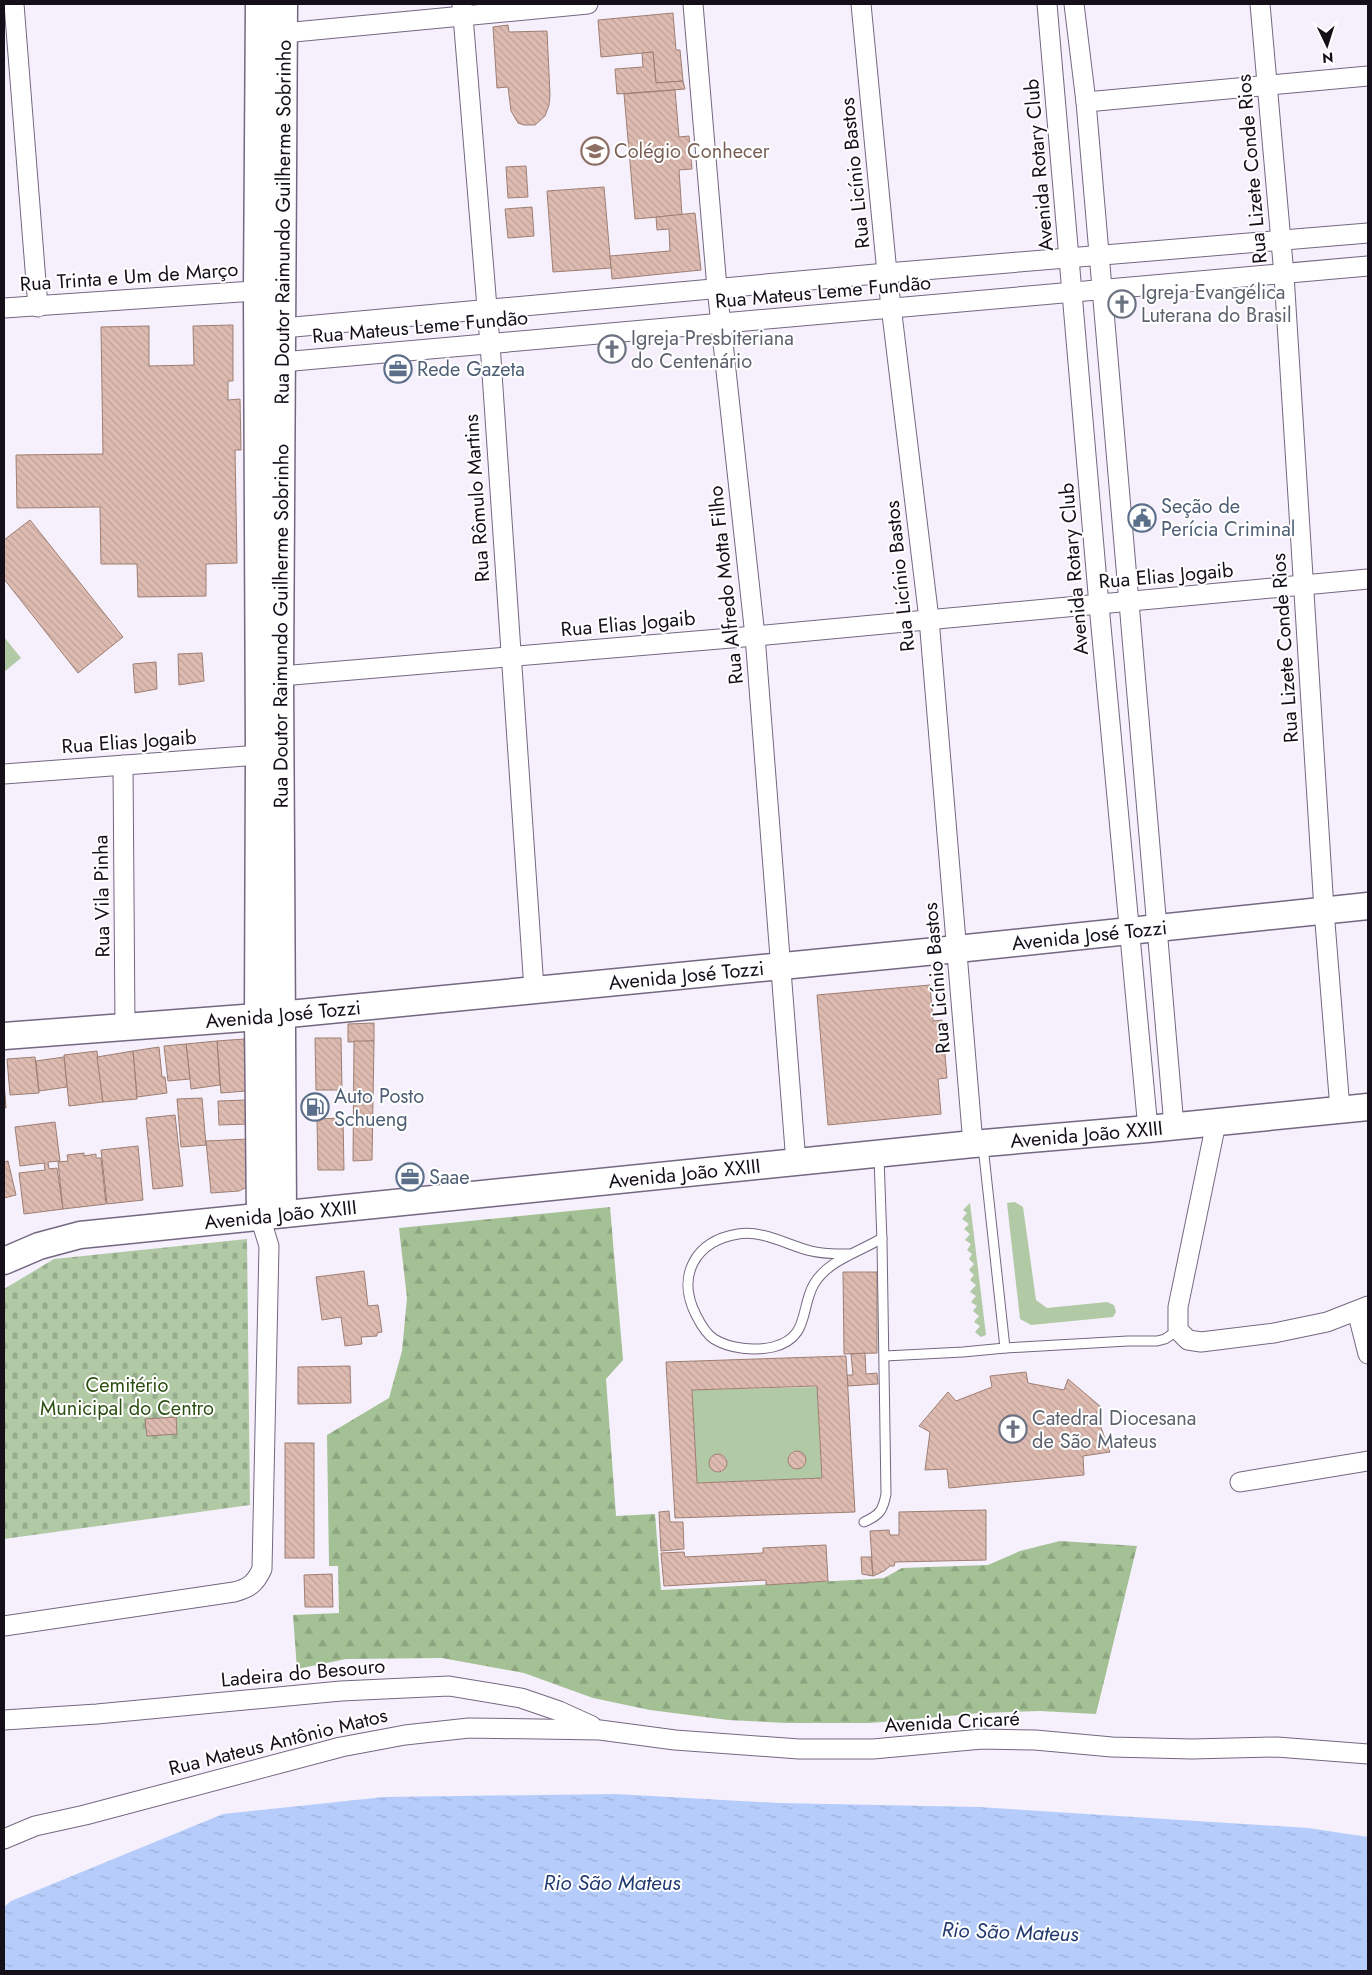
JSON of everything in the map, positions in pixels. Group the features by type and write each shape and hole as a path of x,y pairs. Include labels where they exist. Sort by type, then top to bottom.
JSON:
{"street":[{"path":"14,4 38,307"},
{"path":"272,34 462,10 588,4"},
{"name":"Rua Alfredo Motta Filho","path":"693,4 721,323 754,636 796,1163"},
{"name":"Rua Licínio Bastos","path":"861,4 887,273 929,619 958,949 978,1143"},
{"name":"Avenida Rotary Club","path":"1047,4 1099,605 1148,1129"},
{"path":"1074,4 1086,102 1174,1126"},
{"name":"Rua Lizete Conde Rios","path":"1260,4 1284,274 1324,910 1340,1110"},
{"name":"Rua Doutor Raimundo Guilherme Sobrinho","path":"4,1626 234,1592 248,1588 257,1580 262,1569 271,1215 270,754 256,291 272,34 277,5"},
{"name":"Rua Rômulo Martins","path":"462,10 490,344 534,989"},
{"name":"Rua Doutor Raimundo Guilherme Sobrinho","path":"269,677 284,289 272,34"},
{"path":"1086,102 1368,76"},
{"name":"Rua Mateus Leme Fundão","path":"283,328 887,273 1368,233"},
{"name":"Rua Mateus Leme Fundão","path":"282,362 1368,266"},
{"name":"Rua Trinta e Um de Março","path":"4,308 284,289"},
{"name":"Rua Elias Jogaib","path":"269,677 754,636 1368,579"},
{"path":"1112,747 1141,743"},
{"name":"Rua Elias Jogaib","path":"4,774 270,754"},
{"name":"Rua Vila Pinha","path":"123,764 125,1026"},
{"name":"Avenida José Tozzi","path":"4,1036 270,1016 781,964 958,949 1368,906"},
{"name":"Avenida João XXIII","path":"4,1261 39,1246 80,1235 978,1143 1216,1123 1368,1107"},
{"path":"1216,1123 1178,1307 1178,1330 1188,1340 1201,1342 1274,1333 1328,1322 1362,1309 1368,1354"},
{"path":"1240,1482 1368,1461"},
{"name":"Ladeira do Besouro","path":"4,1720 97,1714 341,1691 449,1686 521,1698 559,1711 600,1730"},
{"name":"Rua Mateus Antônio Matos","path":"4,1839 35,1826 85,1815 341,1747 405,1735 469,1728 600,1730"},
{"name":"Avenida Cricaré","path":"600,1730 675,1740 799,1749 873,1750 982,1739 1035,1740 1112,1746 1192,1749 1277,1747 1368,1754"}],"lane":[{"path":"978,1143 1005,1348"},
{"path":"864,1522 876,1517 884,1506 886,1494 885,1356 879,1154"},
{"path":"849,1254 811,1251 763,1235 738,1234 712,1242 698,1253 690,1272 687,1290 692,1307 701,1325 713,1338 727,1345 743,1348 774,1347 790,1339 798,1330 814,1283 849,1254 882,1238"},
{"path":"885,1356 1128,1341 1157,1341 1165,1339 1178,1330"}],"green space":[{"path":"4,637 21,658 4,672"},
{"path":"1015,1202 1023,1207 1036,1300 1047,1308 1107,1302 1114,1305 1116,1312 1113,1317 1031,1325 1020,1319 1007,1203"},
{"path":"970,1203 986,1335 981,1337 975,1332 980,1326 974,1322 979,1316 973,1311 977,1306 971,1302 976,1296 970,1292 976,1285 970,1280 974,1275 969,1270 974,1264 969,1259 972,1254 967,1250 971,1244 965,1240 970,1234 964,1229 969,1224 962,1219 967,1213 963,1210"},
{"path":"610,1207 623,1360 606,1379 616,1516 655,1514 661,1590 884,1578 902,1568 988,1565 1020,1551 1060,1541 1137,1546 1096,1714 1040,1711 981,1713 870,1723 786,1723 728,1720 650,1710 593,1698 524,1673 442,1658 346,1659 297,1669 293,1615 339,1613 338,1566 329,1566 327,1435 389,1398 402,1351 407,1298 399,1228"},
{"name":"Cemitério Municipal do Centro","path":"247,1239 250,1505 4,1539 4,1289 54,1259"},
{"path":"817,1387 822,1478 697,1483 692,1390","holes":["793,1451 800,1451 805,1456 806,1463 801,1468 793,1468 788,1463 788,1456","722,1454 727,1459 727,1466 722,1472 715,1472 710,1467 710,1460 715,1455"]}],"water":[{"name":"Rio São Mateus","path":"615,1794 780,1803 978,1807 1308,1828 1368,1837 1368,1971 4,1971 4,1907 11,1901 223,1814 384,1797"}],"building":[{"path":"673,13 676,50 680,50 683,81 656,83 653,52 601,57 598,20"},
{"path":"508,25 509,32 547,31 549,105 545,116 535,125 518,123 511,111 508,87 497,88 493,27"},
{"path":"653,52 656,83 683,81 685,89 617,94 615,69 643,67 642,53"},
{"path":"675,90 679,137 689,136 692,169 679,170 682,215 635,219 624,94"},
{"path":"526,166 528,197 508,198 506,167"},
{"path":"604,187 611,268 553,272 547,191"},
{"path":"532,207 534,236 508,238 505,209"},
{"path":"695,213 701,270 612,279 610,256 670,251 669,229 657,230 656,217"},
{"path":"233,325 233,381 228,381 228,400 240,399 241,450 235,450 237,563 206,564 206,596 138,597 137,564 101,564 100,507 17,508 16,455 103,454 101,327 149,326 149,366 194,365 193,326"},
{"path":"30,520 123,637 78,673 4,579 4,540"},
{"path":"202,653 204,681 179,685 178,654"},
{"path":"156,662 157,689 135,693 133,664"},
{"path":"930,985 933,1021 942,1020 947,1078 938,1079 941,1114 828,1125 817,995"},
{"path":"374,1023 374,1041 348,1042 348,1024"},
{"path":"315,1038 341,1038 342,1090 316,1090"},
{"path":"244,1039 246,1091 221,1093 217,1041"},
{"path":"217,1041 220,1085 191,1089 186,1044"},
{"path":"354,1041 374,1041 372,1160 353,1161"},
{"path":"186,1044 190,1079 168,1081 164,1046"},
{"path":"159,1047 162,1077 165,1077 167,1093 137,1097 133,1051"},
{"path":"97,1051 103,1102 69,1106 64,1055"},
{"path":"133,1051 137,1099 103,1102 97,1057"},
{"path":"35,1057 39,1093 10,1095 7,1059"},
{"path":"64,1057 67,1087 39,1091 36,1061"},
{"path":"4,1082 6,1108 4,1108"},
{"path":"202,1098 206,1145 181,1147 177,1099"},
{"path":"247,1100 248,1124 219,1125 218,1101"},
{"path":"175,1115 183,1186 153,1189 146,1118"},
{"path":"343,1118 344,1170 318,1170 317,1119"},
{"path":"55,1122 60,1161 48,1162 49,1169 57,1168 63,1209 24,1214 19,1173 45,1170 44,1163 20,1166 15,1127"},
{"path":"249,1139 247,1187 239,1191 211,1193 206,1141"},
{"path":"138,1146 143,1200 107,1204 101,1150"},
{"path":"84,1153 84,1156 96,1154 96,1158 101,1158 106,1204 63,1209 58,1162 68,1161 67,1155"},
{"path":"8,1161 16,1195 4,1198 4,1162"},
{"path":"364,1271 368,1306 378,1305 382,1332 377,1333 377,1336 361,1337 362,1344 345,1346 341,1317 322,1320 316,1277"},
{"path":"843,1272 877,1272 877,1353 844,1354"},
{"path":"865,1353 866,1374 877,1373 878,1384 848,1386 847,1375 853,1375 851,1354"},
{"path":"846,1356 855,1512 675,1518 666,1362","holes":["817,1386 822,1478 697,1483 692,1390"]},
{"path":"350,1366 351,1403 298,1404 298,1367"},
{"name":"Catedral Diocesana de São Mateus","path":"1026,1372 1028,1383 1064,1390 1068,1379 1101,1407 1096,1414 1110,1452 1083,1456 1084,1475 949,1488 947,1469 925,1470 930,1432 919,1426 948,1392 956,1401 992,1387 990,1376"},
{"path":"176,1417 177,1434 147,1436 145,1419"},
{"path":"285,1443 314,1443 314,1558 285,1558"},
{"path":"797,1451 803,1454 806,1460 803,1466 797,1469 791,1466 788,1460 791,1454"},
{"path":"718,1454 724,1457 727,1463 724,1469 718,1472 712,1469 709,1463 712,1457"},
{"path":"986,1510 986,1560 895,1562 894,1566 890,1566 873,1576 870,1531 889,1530 890,1535 899,1535 899,1512"},
{"path":"669,1511 670,1522 683,1522 684,1549 661,1551 659,1512"},
{"path":"826,1545 828,1581 766,1585 766,1580 664,1586 661,1553 684,1552 685,1557 763,1553 763,1548"},
{"path":"861,1557 871,1557 873,1576 862,1574"},
{"path":"332,1574 333,1607 305,1607 304,1575"}],"place":[{"name":"Colégio Conhecer","path":"595,151"},
{"name":"Igreja Evangélica Luterana do Brasil","path":"1122,304"},
{"name":"Igreja Presbiteriana do Centenário","path":"612,349"},
{"name":"Rede Gazeta","path":"398,369"},
{"name":"Seção de Perícia Criminal","path":"1142,518"},
{"name":"Auto Posto Schueng","path":"315,1107"},
{"name":"Saae","path":"410,1177"},
{"name":"Catedral Diocesana de São Mateus","path":"1013,1429"}]}
